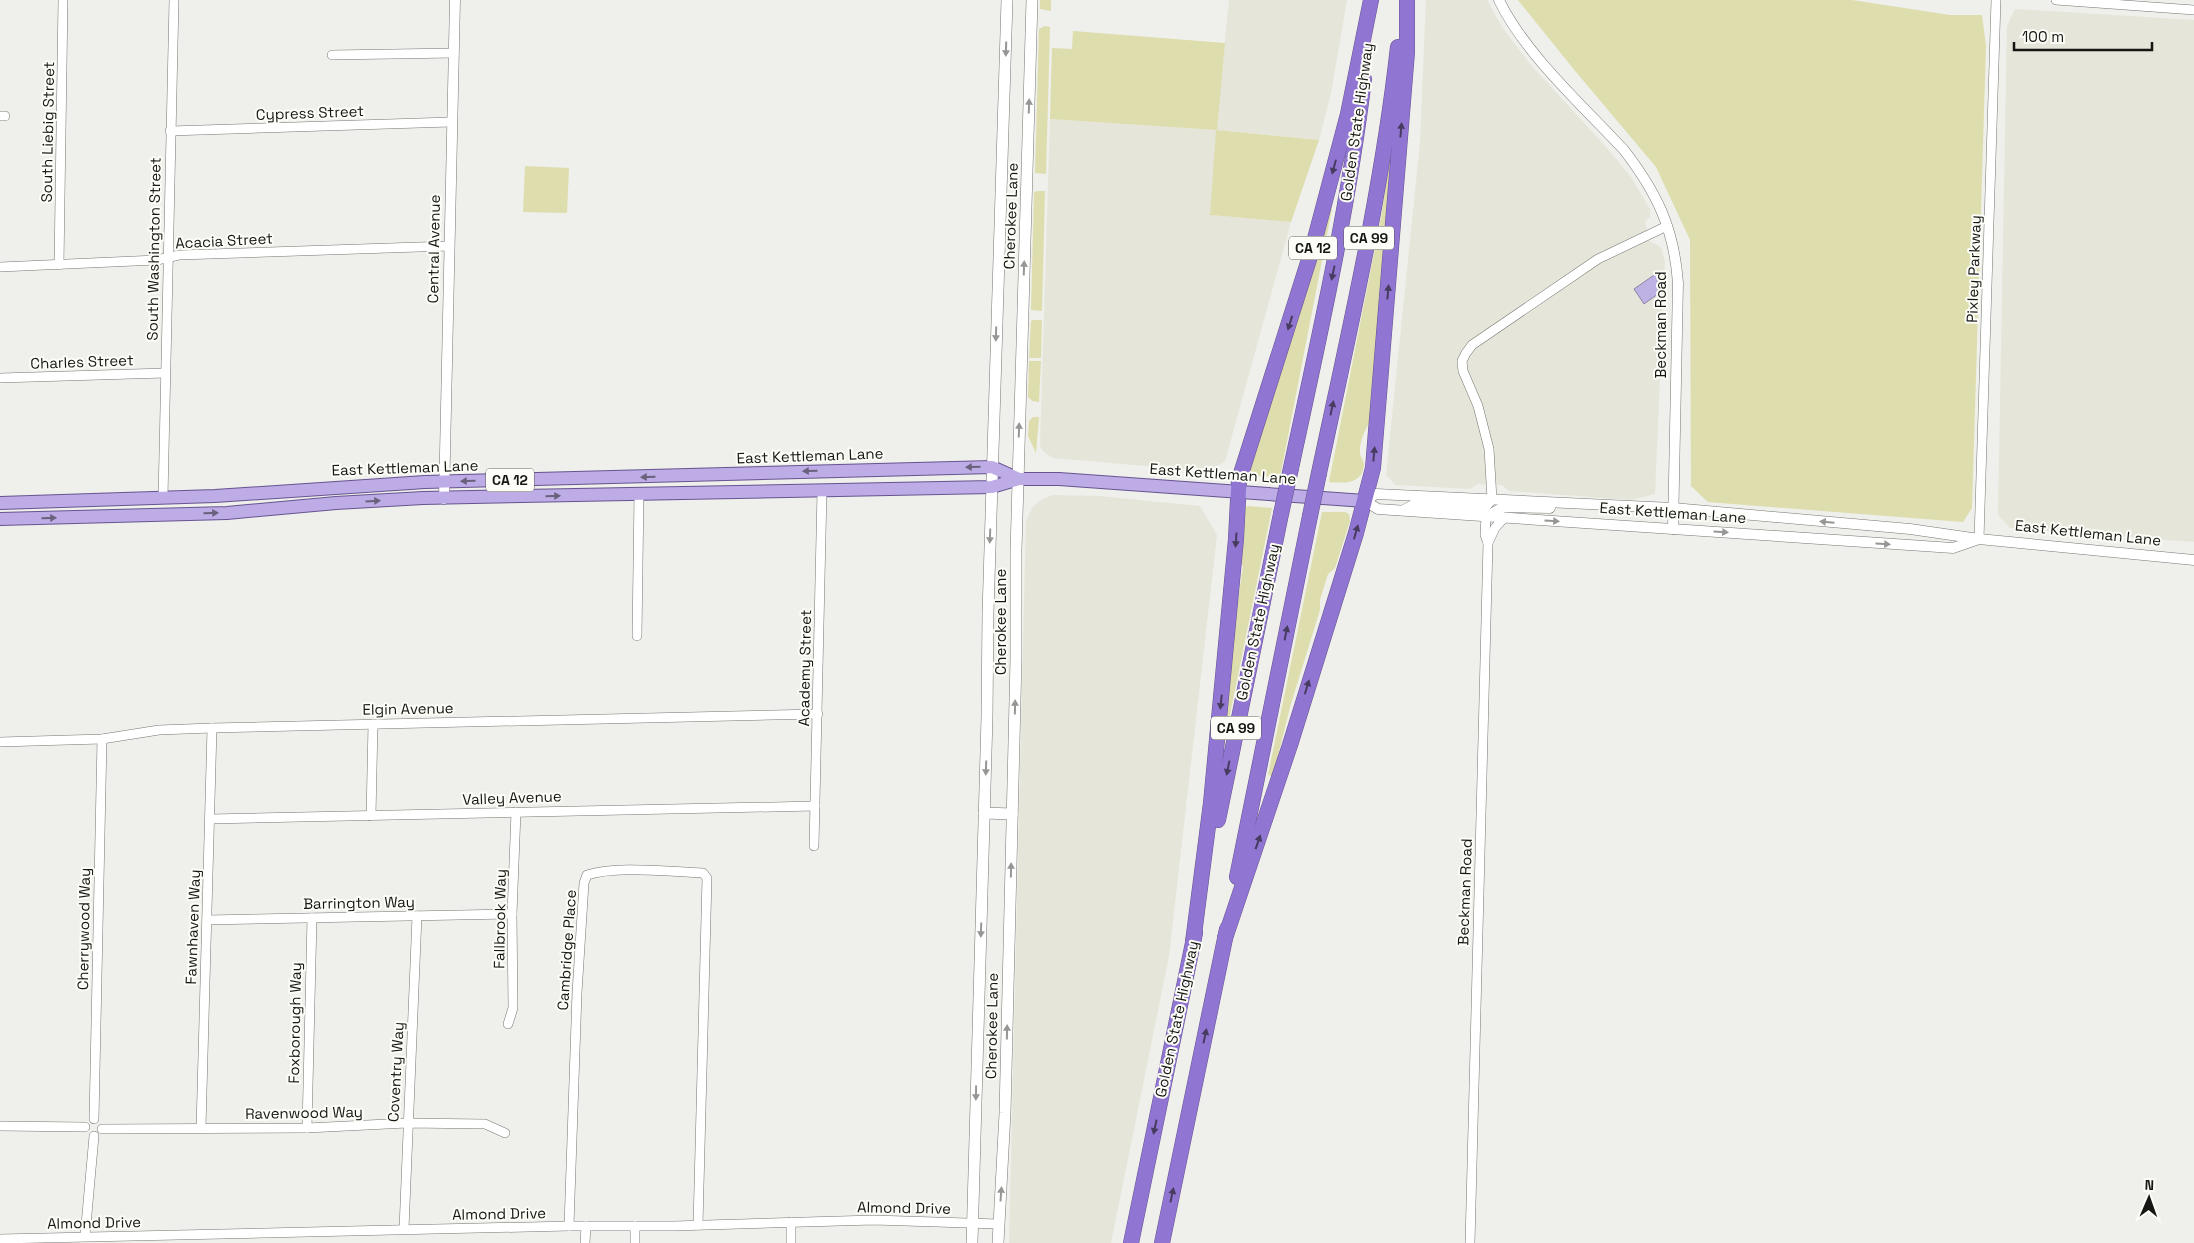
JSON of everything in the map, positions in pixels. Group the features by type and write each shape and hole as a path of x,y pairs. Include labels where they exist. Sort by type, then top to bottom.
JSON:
{"highway":[{"name":"Golden State Highway","path":"1132,1243 1281,514 1341,234 1365,71 1371,0"},
{"name":"CA 12","path":"1238,491 1242,468 1312,250 1348,114 1371,0"},
{"name":"Golden State Highway","path":"1162,1243 1318,473 1372,224 1392,97 1402,0"},
{"path":"1225,938 1290,745 1365,502 1373,468 1407,52 1407,0"},
{"path":"1193,942 1212,793 1234,558 1238,491"}],"main road":[{"name":"Cherokee Lane","path":"972,1243 992,467 1007,0"},
{"name":"Cherokee Lane","path":"998,1243 1005,1121 1032,0"},
{"name":"East Kettleman Lane","path":"0,503 163,498 443,482 992,467 1019,479"},
{"name":"East Kettleman Lane","path":"0,519 227,513 336,503 444,499 992,487 1019,479 1238,491 1365,502"},
{"path":"984,813 1012,814"}],"street":[{"name":"South Liebig Street","path":"59,264 63,111 63,0"},
{"name":"South Washington Street","path":"163,498 174,0"},
{"name":"Central Avenue","path":"444,499 454,0"},
{"name":"Beckman Road","path":"1499,0 1535,53 1624,150 1637,167 1659,202 1667,226 1676,264 1678,283 1672,529"},
{"name":"Pixley Parkway","path":"1979,539 1996,0"},
{"path":"2056,0 2194,10"},
{"path":"332,55 454,53"},
{"name":"Cypress Street","path":"170,131 451,122"},
{"path":"1404,510 1415,504 1484,508 1492,499 1489,448 1478,406 1463,371 1462,361 1472,345 1598,259 1667,226"},
{"name":"Acacia Street","path":"0,267 168,258 179,255 449,246"},
{"name":"Charles Street","path":"0,378 165,373"},
{"name":"Academy Street","path":"814,846 822,491"},
{"path":"637,636 639,494"},
{"name":"East Kettleman Lane","path":"1979,539 1953,548 1378,509 1365,502 1376,494 1673,508 1910,529 1979,539 2194,560"},
{"path":"1486,516 1504,507 1549,509 1563,503"},
{"name":"Beckman Road","path":"1470,1243 1488,543 1485,535 1486,516"},
{"name":"Beckman Road","path":"1488,543 1495,528 1504,518"},
{"name":"Elgin Avenue","path":"0,742 102,739 159,730 212,728 818,714"},
{"path":"371,816 373,724"},
{"name":"Fawnhaven Way","path":"201,1128 212,728"},
{"name":"Cherrywood Way","path":"94,1119 102,739"},
{"name":"Valley Avenue","path":"210,819 815,806"},
{"name":"Fallbrook Way","path":"508,1024 513,1008 512,914 516,812"},
{"name":"Cambridge Place","path":"569,1226 577,993 584,883 587,875 597,872 620,871 703,873 707,878 698,1225"},
{"name":"Barrington Way","path":"207,920 512,914"},
{"name":"Coventry Way","path":"404,1230 417,916"},
{"name":"Foxborough Way","path":"307,1128 312,918"},
{"path":"94,1119 99,1121 102,1129 100,1134 94,1136 88,1134 85,1127 88,1122 94,1119"},
{"name":"Ravenwood Way","path":"102,1129 307,1128 407,1123 485,1124 505,1133"},
{"path":"0,1126 85,1127"},
{"path":"85,1236 94,1136"},
{"name":"Almond Drive","path":"0,1239 85,1236 211,1239 404,1230 874,1220 998,1224"},
{"path":"791,1222 791,1243"},
{"path":"585,1243 586,1226"},
{"path":"635,1226 635,1243"}],"shaded area":[{"path":"1229,0 1347,0 1331,93 1319,140 1217,130 1210,215 1291,222 1225,461 1214,468 1192,470 1053,458 1044,452 1040,446 1050,119 1216,130"},
{"path":"1426,0 1487,0 1502,27 1530,64 1608,149 1631,177 1650,209 1650,217 1645,222 1650,242 1661,248 1665,261 1655,494 1631,500 1509,491 1502,485 1478,484 1470,489 1396,485 1386,475 1420,143"},
{"path":"2015,9 2194,20 2194,542 2010,528 1998,515 2007,26"},
{"path":"1657,273 1658,294 1644,304 1634,289"},
{"path":"1052,495 1099,496 1200,506 1217,535 1169,956 1111,1243 1009,1243 1026,521 1032,508 1041,500"}],"green space":[{"path":"1040,0 1051,0 1051,11 1040,9"},
{"path":"1518,0 1852,0 1950,15 1982,15 1986,46 1972,508 1963,522 1708,502 1691,486 1690,240 1656,167"},
{"path":"1045,26 1050,27 1046,174 1035,173 1039,29"},
{"path":"1073,31 1225,43 1217,130 1319,140 1291,222 1210,215 1216,130 1050,119 1052,48 1072,49"},
{"path":"1390,158 1392,158 1369,423 1360,446 1360,454 1364,465 1360,476 1356,479 1346,482 1329,482 1380,223"},
{"path":"525,166 569,168 567,213 523,212"},
{"path":"1045,191 1042,311 1031,310 1034,192"},
{"path":"1326,207 1332,209 1280,477 1252,476 1250,468"},
{"path":"1042,320 1041,358 1029,358 1031,321"},
{"path":"1029,361 1041,361 1039,402 1032,401 1028,397"},
{"path":"1033,417 1039,417 1036,453 1028,436 1029,421"},
{"path":"1248,506 1272,508 1227,729 1220,729 1243,566 1238,558 1243,508"},
{"path":"1322,512 1345,512 1349,514 1350,521 1335,568 1328,574 1320,600 1320,610 1290,707 1273,776 1268,775"}]}
